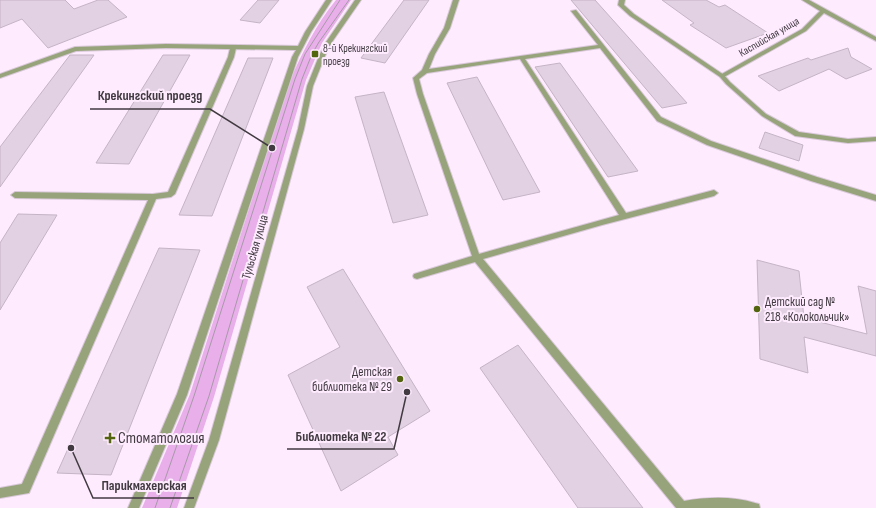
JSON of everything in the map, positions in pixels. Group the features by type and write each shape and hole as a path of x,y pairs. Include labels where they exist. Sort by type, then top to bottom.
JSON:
{"street":[{"path":"134,508 182,396 286,80 299,48 329,0"},
{"name":"Тульская улица","path":"188,508 216,432 301,129 310,86 329,42 358,0"},
{"path":"426,71 432,54 447,28 456,0"},
{"path":"622,0 621,5 632,15 722,76 764,115 796,134 848,141 876,139"},
{"path":"805,0 876,39"},
{"path":"574,11 659,119 709,143 814,179 876,198"},
{"name":"Каспийская улица","path":"722,76 804,30 823,11"},
{"path":"0,76 75,49 166,46 299,48"},
{"path":"602,46 426,71 416,78 420,94 476,257 683,507 699,504 746,505 755,508"},
{"path":"15,195 152,197 171,194 231,57 233,48"},
{"path":"522,58 624,216"},
{"path":"417,276 476,257 714,193"},
{"path":"0,493 25,489 152,197"}],"shaded area":[{"path":"336,0 351,0 322,43 306,80 214,397 177,508 142,508 190,394 290,80 316,28"}],"building":[{"path":"0,0 65,0 74,9 98,0 108,0 127,17 48,48 22,19 0,28"},
{"path":"258,0 279,0 260,23 240,20"},
{"path":"404,0 429,0 385,63 361,58"},
{"path":"571,0 595,0 687,103 662,108"},
{"path":"662,0 706,0 719,7 725,5 768,33 726,48 690,25 694,23"},
{"path":"848,48 851,57 872,69 846,79 829,69 779,91 758,76 808,58 811,60"},
{"path":"70,55 94,55 0,187 0,147"},
{"path":"163,55 190,55 129,164 96,163"},
{"path":"248,58 273,58 212,216 179,215"},
{"path":"560,63 638,171 608,177 535,67"},
{"path":"477,77 540,192 503,200 447,83"},
{"path":"384,92 428,215 393,223 355,97"},
{"path":"765,132 803,145 799,161 759,148"},
{"path":"18,214 57,215 0,310 0,243"},
{"path":"159,248 200,250 111,475 57,473"},
{"path":"757,260 799,271 804,318 867,334 858,286 876,291 876,356 804,337 808,373 760,359"},
{"path":"343,269 430,411 388,437 398,455 341,491 288,375 340,347 307,287"},
{"path":"518,345 643,508 578,508 480,368"}],"tram line":[{"path":"155,508 194,396 295,79 305,54 340,0"},
{"path":"170,508 209,396 302,79 312,54 319,42 349,0"}],"place":[{"name":"8-й Крекингский проезд","path":"315,54"},
{"name":"Крекингский проезд","path":"272,148"},
{"name":"Детский сад № 218 «Колокольчик»","path":"757,309"},
{"name":"Детская библиотека № 29","path":"400,379"},
{"name":"Библиотека № 22","path":"407,392"},
{"name":"Стоматология","path":"110,438"},
{"name":"Парикмахерская","path":"71,448"}]}
